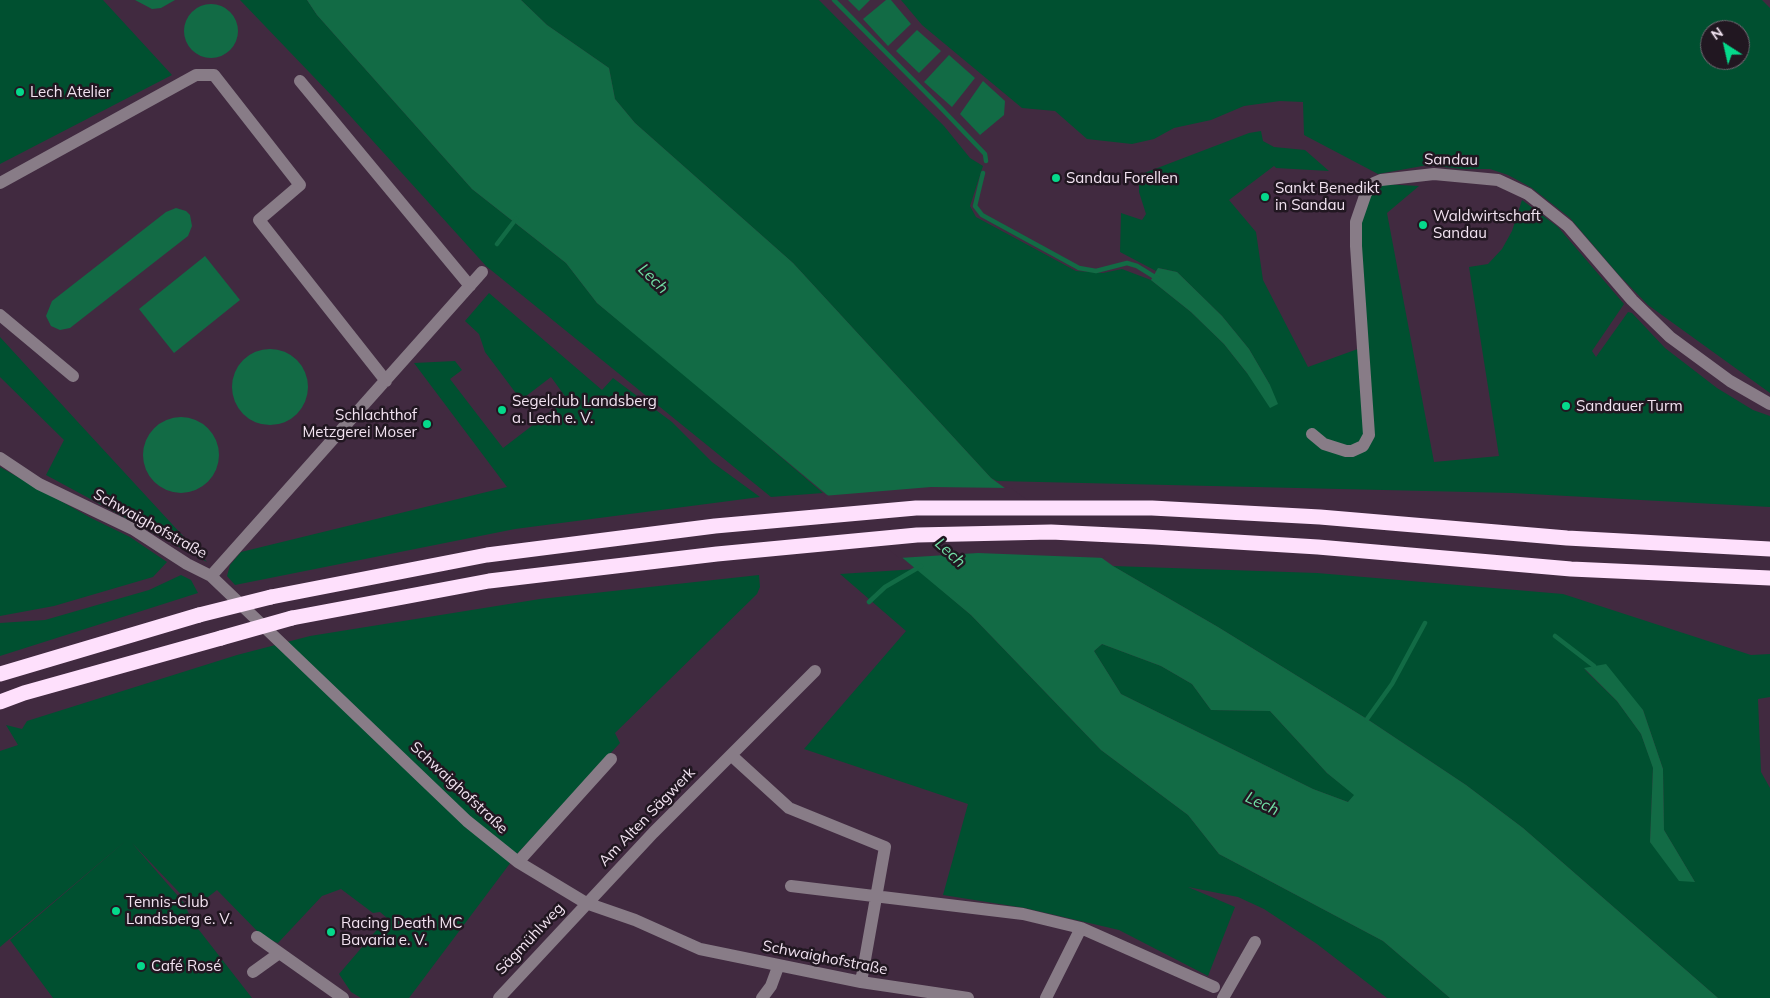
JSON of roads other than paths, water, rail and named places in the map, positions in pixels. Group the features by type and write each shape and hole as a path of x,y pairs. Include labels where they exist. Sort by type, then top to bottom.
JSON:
{"highway":[{"path":"0,674 199,615 271,597 487,555 715,526 916,508 1152,508 1320,517 1568,538 1770,549"},
{"path":"0,702 24,693 292,618 489,581 717,554 917,535 1051,532 1318,547 1571,569 1770,578"}],"street":[{"path":"0,183 196,75 214,76 300,185 259,220 386,382"},
{"path":"300,81 470,286"},
{"name":"Sandau","path":"1312,434 1324,444 1339,450 1352,452 1363,446 1369,435 1356,246 1356,222 1366,193 1374,183 1381,180 1434,174 1498,180 1528,194 1568,226 1632,300 1670,337 1730,381 1770,404"},
{"path":"211,576 386,382 482,272"},
{"path":"0,314 73,376"},
{"name":"Schwaighofstraße","path":"0,458 40,484 134,529 187,564 211,576 467,821 518,862 586,903 635,920 700,949 861,982 968,998"},
{"name":"Am Alten Sägwerk","path":"586,903 705,780 732,756 815,671"},
{"path":"732,756 789,808 885,847 874,898 861,982"},
{"path":"518,862 611,759"},
{"path":"791,886 874,898 954,904 1023,914 1081,928 1214,987"},
{"name":"Sägmühlweg","path":"499,998 586,903"},
{"path":"1046,998 1081,928"},
{"path":"257,938 343,998"},
{"path":"1223,998 1255,942"},
{"path":"254,972 278,954"},
{"path":"762,998 771,986 778,966"}],"water":[{"path":"135,0 175,0 161,8 152,9"},
{"name":"Lech","path":"307,0 521,0 547,25 609,68 615,99 635,123 793,263 991,478 1113,566 1218,627 1367,719 1466,785 1523,828 1718,998 1450,998 1383,941 1219,854 1188,815 1101,750 971,615 597,303 566,263 472,189 317,15","holes":["1102,644 1161,666 1192,684 1211,710 1270,711 1327,773 1354,795 1348,802 1313,789 1121,694 1094,651"]},
{"path":"848,0 870,0 859,11"},
{"path":"886,0 891,0 911,24 888,46 863,19"},
{"path":"206,4 216,4 226,8 234,16 238,31 234,46 226,54 216,58 206,58 196,54 188,46 184,36 184,26 188,16 196,8"},
{"path":"917,30 941,51 919,73 896,51"},
{"path":"949,55 975,78 952,107 924,82"},
{"path":"983,81 1005,101 1004,115 980,135 960,114"},
{"path":"176,208 186,211 190,215 192,226 188,236 70,328 60,330 51,326 46,316 52,301 166,212"},
{"path":"205,256 240,300 174,353 139,309"},
{"path":"1158,268 1177,272 1222,316 1249,349 1270,385 1278,404 1270,408 1247,373 1224,344 1191,312 1151,280"},
{"path":"263,349 277,349 291,355 302,366 308,380 305,402 297,414 277,425 263,425 249,419 238,408 232,394 232,380 238,366 249,355"},
{"path":"174,417 188,417 202,423 213,434 217,440 219,455 217,470 208,482 196,491 174,493 160,487 149,476 143,462 143,448 149,434 160,423"},
{"path":"1606,664 1643,710 1663,769 1664,830 1695,882 1679,881 1650,842 1653,768 1641,734 1617,701 1584,668"}],"waterway":[{"path":"834,0 985,154 986,161"},
{"path":"983,173 975,206 982,215 1079,268 1096,271 1127,263 1137,266 1158,279"},
{"path":"497,244 516,219"},
{"path":"869,602 885,587 921,566"},
{"path":"1367,719 1392,684 1425,623"},
{"path":"1555,636 1594,666"}],"place":[{"name":"Lech Atelier","path":"20,92"},
{"name":"Sandau Forellen","path":"1056,178"},
{"name":"Sankt Benedikt in Sandau","path":"1265,197"},
{"name":"Waldwirtschaft Sandau","path":"1423,225"},
{"name":"Sandauer Turm","path":"1566,406"},
{"name":"Segelclub Landsberg a. Lech e. V.","path":"502,410"},
{"name":"Schlachthof Metzgerei Moser","path":"427,424"},
{"name":"Tennis-Club Landsberg e. V.","path":"116,911"},
{"name":"Racing Death MC Bavaria e. V.","path":"331,932"},
{"name":"Café Rosé","path":"141,966"}]}
